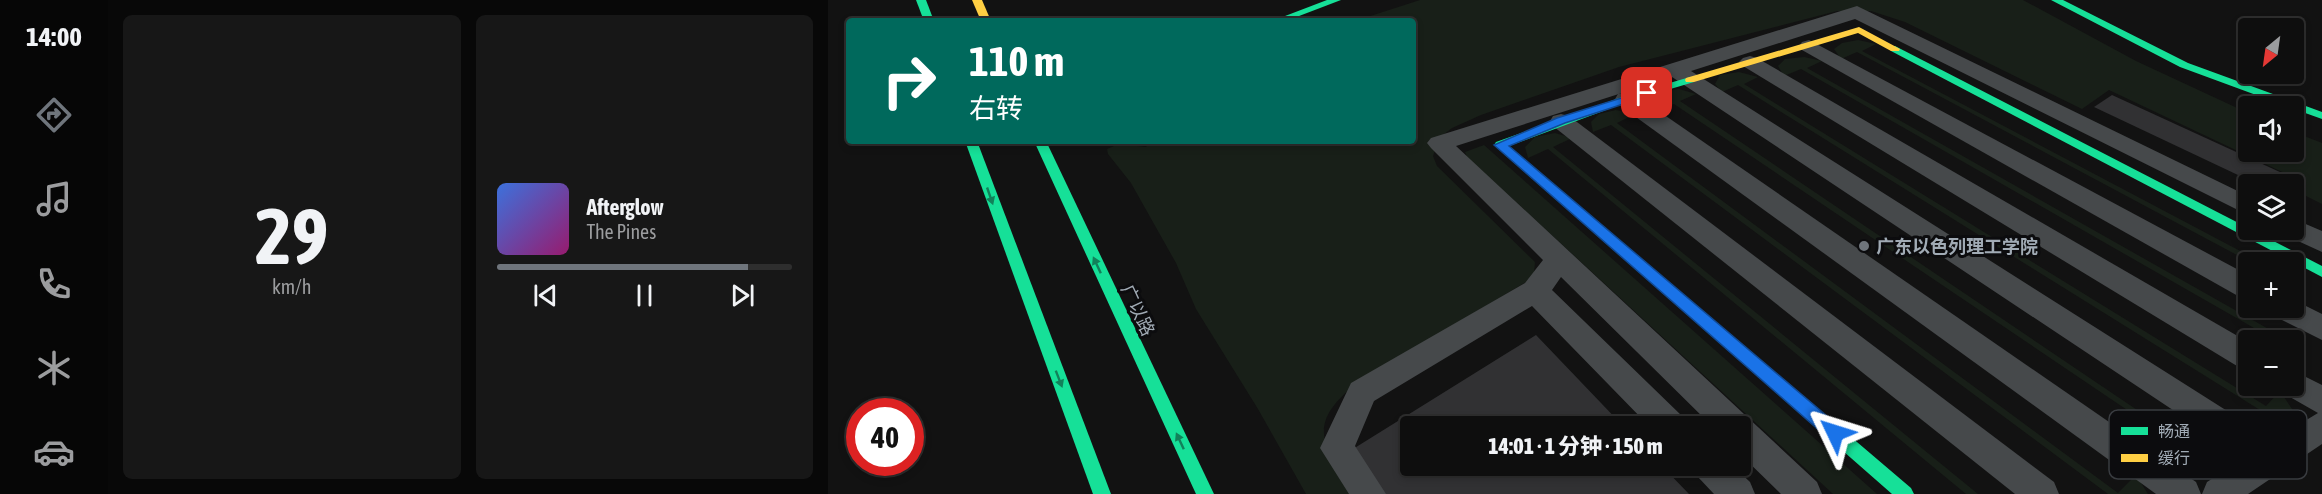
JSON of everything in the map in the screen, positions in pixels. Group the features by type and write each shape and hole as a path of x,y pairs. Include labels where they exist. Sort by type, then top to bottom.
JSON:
{"street":[{"path":"921,0 928,18"},
{"path":"977,0 985,18"},
{"path":"1285,18 1336,0"},
{"path":"2056,0 2184,65 2322,116"},
{"path":"1905,494 1500,145 1626,99 1682,75 1857,12 2238,201"},
{"path":"1724,416 1439,143 1682,75 1750,62 1859,30 2322,272"},
{"path":"1809,46 2238,282"},
{"path":"1750,62 2238,351"},
{"path":"1682,75 2199,410"},
{"path":"1626,99 2109,441"},
{"path":"1561,121 2042,494"},
{"path":"972,144 1102,494"},
{"name":"广以路","path":"1041,144 1205,494"},
{"path":"2304,233 2322,242"},
{"path":"1369,494 1337,448 1362,392 1535,291 1559,259"},
{"path":"1535,291 1660,416"},
{"path":"2303,318 2322,328"},
{"path":"2304,390 2322,401"},
{"path":"2307,436 2322,426"},
{"path":"1751,442 1805,494"},
{"path":"1720,476 1738,494"},
{"path":"2163,479 2184,494"},
{"path":"2219,494 2242,479"}],"shaded area":[{"path":"1420,0 2023,0 2136,61 2238,108 2238,151 2109,90 2082,109 1905,22 1871,11 1837,11 1619,67 1481,115 1452,128 1439,138 1433,156 1437,166 1535,262 1534,273 1526,282 1358,382 1341,397 1325,422 1324,434 1332,460 1350,494 1306,494 1258,409 1196,309 1176,263 1131,183 1108,154 1107,149 1119,144 1146,147 1148,144 1416,144 1416,18 1364,18"},
{"path":"1858,40 1876,44 1862,51 2242,252 2238,252 2238,256 1857,52 1841,59 1834,49 1842,43"},
{"path":"1804,57 1822,61 1807,68 2238,312 2238,318 2249,318 2270,330 2258,330 1801,69 1784,76 1778,66 1785,59"},
{"path":"1739,72 1758,77 1744,84 2238,389 2238,396 2250,396 2266,406 2275,396 2283,396 2293,410 2260,410 1738,85 1722,92 1715,84 1720,75"},
{"path":"1679,89 1696,94 1680,101 2137,410 2127,410 1674,104 1657,110 1653,101 1660,92"},
{"path":"1616,110 1635,114 1617,123 2118,493 2132,479 2139,479 2148,494 2108,494 1611,125 1593,132 1591,122 1599,114"},
{"path":"1555,133 1572,138 1553,147 1978,494 1966,494 1548,149 1528,158 1525,147 1535,137"},
{"path":"2304,136 2322,143 2322,204 2304,195 2304,174 2287,174 2261,162 2304,162"},
{"path":"1484,145 1877,494 1833,494 1751,418 1751,416 1748,416 1467,157 1465,152"}],"building":[{"path":"2112,95 2238,153 2238,162 2258,162 2284,174 2238,175 2094,107"},
{"path":"1536,335 1613,416 1406,416"},
{"path":"1400,420 1400,476 1672,476 1689,494 1385,494 1353,449"}],"traffic: fast":[{"path":"921,0 928,18"},
{"path":"1285,18 1336,0"},
{"path":"2056,0 2184,65 2322,116"},
{"path":"1895,49 2322,272"},
{"path":"1690,80 1626,99 1500,145 1905,494"},
{"path":"972,144 1102,494"},
{"path":"1041,144 1205,494"}],"traffic: slow":[{"path":"977,0 985,18"},
{"path":"1690,80 1859,30 1895,49"}],"place":[{"name":"广东以色列理工学院","path":"1864,246"}],"route":[{"path":"1647,93 1561,121 1500,145 1835,433"}]}
